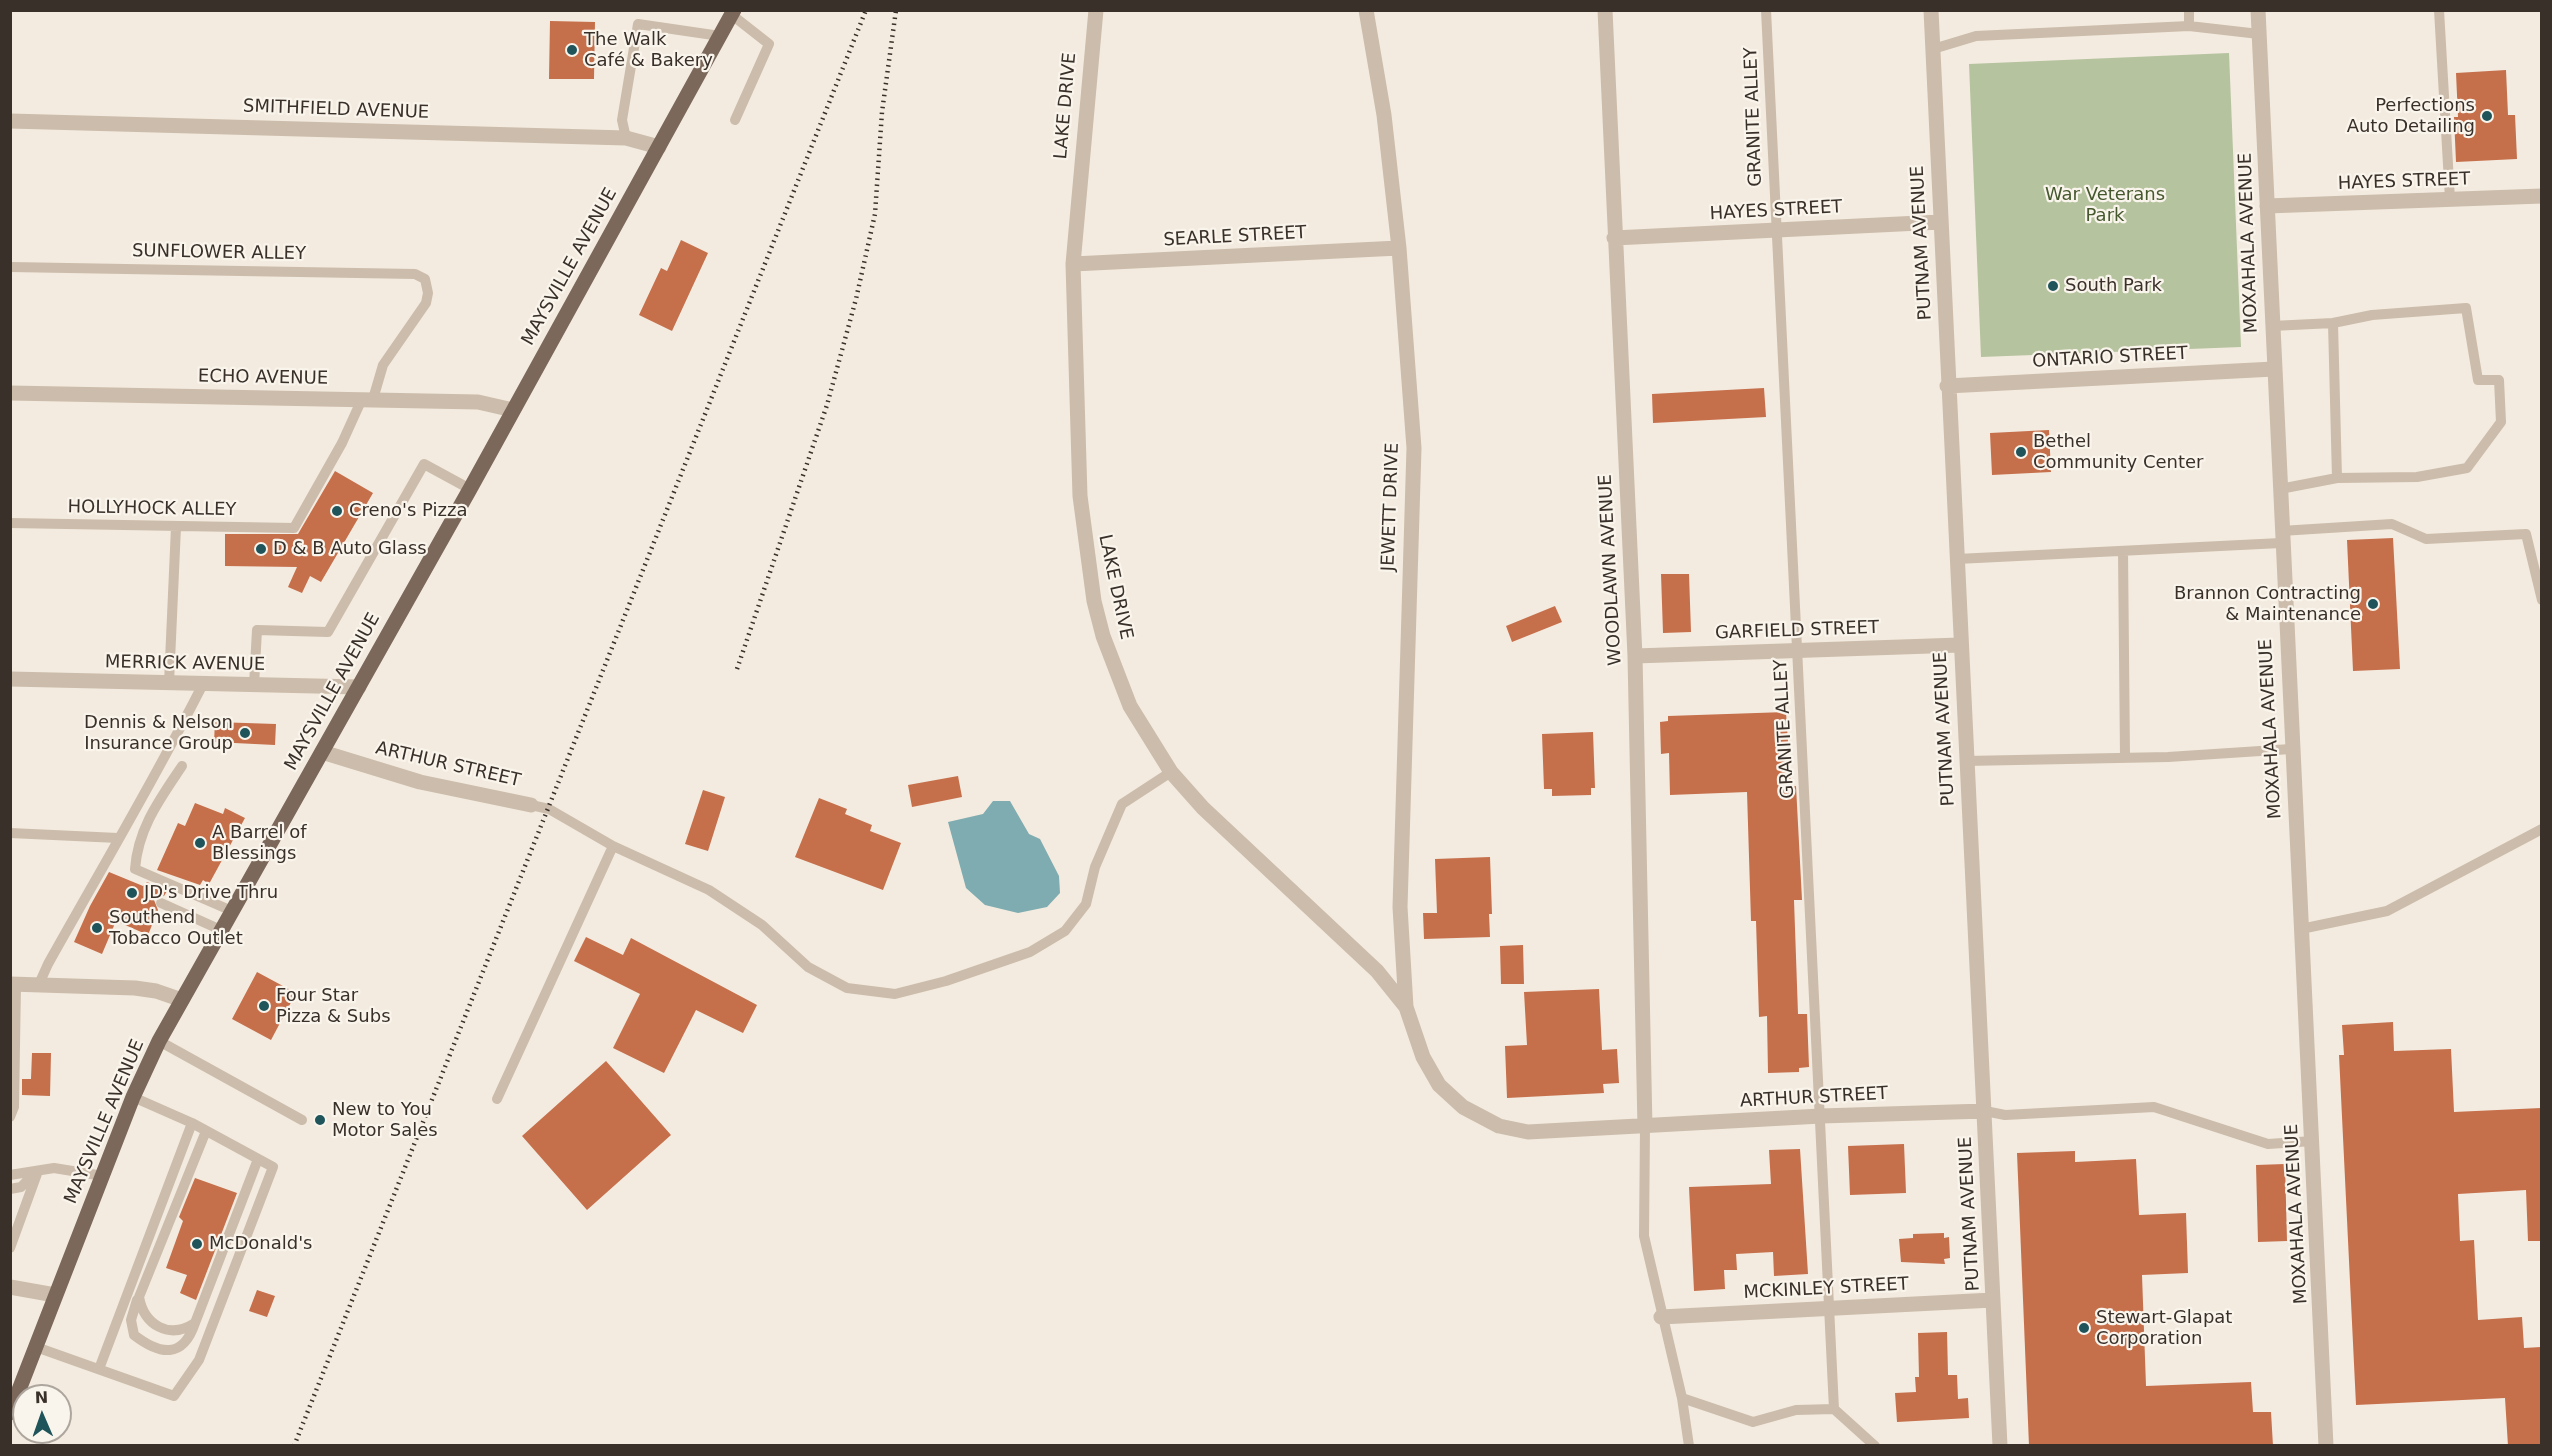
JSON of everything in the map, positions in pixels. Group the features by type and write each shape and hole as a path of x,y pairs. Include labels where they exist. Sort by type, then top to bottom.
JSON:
{"main road":[{"name":"MAYSVILLE AVENUE","path":"17,1384 36,1347 133,1097 159,1041 470,489 733,13"}],"street":[{"name":"LAKE DRIVE","path":"1096,10 1072,264 1080,496 1095,601 1103,636 1130,706 1171,772 1203,808 1377,971 1406,1007 1423,1057 1438,1085 1463,1107 1499,1126 1528,1132 1645,1127"},
{"name":"JEWETT DRIVE","path":"1366,10 1384,115 1399,248 1414,448 1400,907 1406,1007"},
{"name":"WOODLAWN AVENUE","path":"1605,10 1635,656 1645,1127"},
{"name":"PUTNAM AVENUE","path":"1931,10 1947,386 2000,1446"},
{"name":"MOXAHALA AVENUE","path":"2258,10 2291,749 2313,1141 2326,1446"},
{"name":"SMITHFIELD AVENUE","path":"10,121 626,138 659,147"},
{"name":"HAYES STREET","path":"2267,206 2541,196"},
{"name":"HAYES STREET","path":"1614,238 1940,222"},
{"name":"SEARLE STREET","path":"1072,264 1399,248"},
{"name":"ONTARIO STREET","path":"1947,386 2274,369"},
{"name":"ECHO AVENUE","path":"10,393 478,402 513,410"},
{"name":"GARFIELD STREET","path":"1635,656 1960,645"},
{"name":"MERRICK AVENUE","path":"10,679 358,687"},
{"name":"ARTHUR STREET","path":"322,752 420,782 531,805"},
{"path":"14,984 135,988 182,1000"},
{"name":"ARTHUR STREET","path":"1645,1127 1821,1116 1985,1111"},
{"path":"10,1287 55,1295"},
{"name":"MCKINLEY STREET","path":"1661,1317 1994,1300"}],"lane":[{"name":"GRANITE ALLEY","path":"1766,10 1834,1409"},
{"path":"2189,10 2190,26"},
{"path":"2439,10 2450,200"},
{"path":"733,13 770,44 735,120"},
{"path":"626,138 622,120 638,24 720,36"},
{"path":"1933,49 1976,36 2190,26 2259,34"},
{"name":"SUNFLOWER ALLEY","path":"10,267 405,272 425,279 428,293 426,303 383,365 368,399"},
{"path":"2272,326 2333,323 2372,315 2466,308 2478,380 2499,380 2501,422 2467,468 2417,477 2337,478 2280,489"},
{"path":"2333,323 2337,478"},
{"name":"HOLLYHOCK ALLEY","path":"10,523 294,528 368,399"},
{"path":"254,685 257,630 328,632 424,464 470,489"},
{"path":"1957,560 2123,551 2281,537 2392,524 2426,539 2526,534 2541,600"},
{"path":"169,683 176,527"},
{"path":"2123,551 2125,757"},
{"path":"39,984 48,964 101,877 118,838 171,748 203,684"},
{"path":"1966,760 2125,757 2291,749"},
{"path":"182,766 147,820 136,852 135,869 232,911"},
{"path":"531,805 549,809 613,846 709,890 762,925 808,967 847,988 895,994 946,981 1030,952 1065,931 1086,904 1095,867 1122,804 1171,772"},
{"path":"2301,929 2387,911 2541,829"},
{"path":"10,833 118,838"},
{"path":"497,1099 613,846"},
{"path":"161,903 221,930"},
{"path":"10,1117 14,1107 14,984"},
{"path":"159,1041 302,1120"},
{"path":"36,1347 174,1396 199,1360 273,1167 192,1123 133,1097"},
{"path":"1985,1111 2005,1115 2154,1107 2268,1143 2313,1141"},
{"path":"99,1369 192,1123"},
{"path":"1645,1127 1644,1236 1661,1317 1682,1398 1689,1446"},
{"path":"206,1131 138,1297 131,1320 134,1335 148,1345 160,1350 173,1350 185,1345 190,1338 258,1159"},
{"path":"10,1175 54,1168 103,1176"},
{"path":"10,1189 21,1187 38,1171"},
{"path":"10,1248 38,1171"},
{"path":"138,1297 141,1312 149,1322 160,1328 189,1327 195,1323"},
{"path":"1682,1398 1753,1422 1796,1410 1834,1409 1875,1446"}],"green space":[{"name":"War Veterans Park","path":"2229,53 2241,347 1981,357 1969,64"}],"water":[{"path":"993,801 1010,801 1029,834 1040,839 1059,876 1060,893 1047,907 1018,913 985,905 966,888 948,822 983,814"}],"building":[{"name":"The Walk Café & Bakery","path":"550,21 595,22 594,79 549,79"},
{"name":"Perfections Auto Detailing","path":"2506,70 2508,115 2515,115 2517,159 2456,162 2454,117 2458,117 2456,73"},
{"path":"681,240 708,253 672,331 639,315 661,268 667,271"},
{"path":"1764,388 1766,417 1653,423 1652,394"},
{"name":"Bethel Community Center","path":"2049,430 2051,472 1992,475 1990,433"},
{"name":"Creno's Pizza","path":"335,471 373,493 321,582 310,576 302,593 288,587 297,567 225,566 225,534 298,534"},
{"name":"Brannon Contracting & Maintenance","path":"2393,538 2400,669 2353,671 2347,540"},
{"path":"1661,574 1689,574 1691,632 1663,633"},
{"path":"1555,606 1562,622 1512,642 1506,626"},
{"path":"1786,712 1791,787 1796,786 1802,900 1794,900 1798,1014 1807,1014 1809,1067 1799,1068 1799,1072 1768,1073 1767,1016 1759,1017 1756,921 1751,921 1747,792 1670,795 1669,753 1661,754 1660,722 1668,721 1668,716"},
{"name":"Dennis & Nelson Insurance Group","path":"215,722 276,724 275,745 214,742"},
{"path":"1593,732 1595,788 1591,788 1591,795 1552,796 1552,789 1544,789 1542,734"},
{"path":"958,776 962,797 912,807 908,785"},
{"path":"703,790 725,797 708,851 685,844"},
{"path":"819,798 847,809 845,814 872,825 870,831 901,843 883,890 795,857"},
{"name":"A Barrel of Blessings","path":"195,803 223,814 225,808 245,818 209,884 203,880 200,885 157,870 178,823 185,826"},
{"path":"1490,857 1492,914 1489,914 1490,937 1424,939 1423,913 1437,913 1435,859"},
{"name":"Southend Tobacco Outlet","path":"109,872 143,886 147,882 167,891 164,896 154,900 158,910 148,935 116,921 102,954 74,942"},
{"path":"586,937 623,955 631,938 757,1005 743,1033 696,1010 664,1073 613,1048 640,994 574,961"},
{"path":"1523,945 1524,984 1501,984 1500,946"},
{"name":"Four Star Pizza & Subs","path":"257,972 296,993 271,1040 232,1019"},
{"path":"1599,989 1602,1050 1617,1049 1619,1083 1603,1084 1604,1093 1507,1098 1505,1046 1527,1045 1524,992"},
{"path":"2393,1022 2394,1051 2451,1049 2454,1112 2541,1108 2541,1241 2528,1241 2526,1190 2458,1194 2460,1241 2474,1240 2478,1320 2522,1317 2524,1348 2541,1347 2541,1446 2508,1446 2505,1398 2356,1405 2339,1055 2344,1055 2342,1025"},
{"path":"32,1053 51,1053 50,1096 22,1095 22,1079 31,1079"},
{"path":"606,1061 671,1135 587,1210 522,1136"},
{"path":"1904,1144 1906,1193 1850,1195 1848,1146"},
{"path":"1800,1149 1808,1274 1774,1276 1773,1252 1736,1254 1737,1270 1724,1270 1725,1289 1694,1291 1689,1187 1771,1184 1769,1150"},
{"name":"Stewart-Glapat Corporation","path":"2075,1151 2075,1162 2136,1159 2139,1215 2186,1213 2188,1273 2142,1275 2146,1386 2251,1382 2253,1412 2271,1412 2273,1446 2029,1446 2017,1153"},
{"path":"2285,1164 2287,1241 2258,1242 2256,1165"},
{"name":"McDonald's","path":"195,1178 237,1193 196,1300 180,1293 187,1275 166,1268 183,1221 179,1217"},
{"path":"1944,1233 1944,1238 1949,1237 1950,1258 1944,1259 1945,1264 1901,1262 1899,1239 1913,1238 1913,1234"},
{"path":"257,1290 275,1296 267,1317 249,1311"},
{"path":"1947,1332 1948,1375 1957,1375 1958,1399 1968,1398 1969,1418 1897,1422 1895,1393 1916,1392 1915,1377 1919,1377 1918,1333"}],"railway":[{"path":"294,1446 866,10"},
{"path":"737,669 827,405 856,299 875,214 882,112 896,10"}],"place":[{"name":"The Walk Café & Bakery","path":"572,50"},
{"name":"Perfections Auto Detailing","path":"2487,116"},
{"name":"South Park","path":"2053,286"},
{"name":"Bethel Community Center","path":"2021,452"},
{"name":"Creno's Pizza","path":"337,511"},
{"name":"D & B Auto Glass","path":"261,549"},
{"name":"Brannon Contracting & Maintenance","path":"2373,604"},
{"name":"Dennis & Nelson Insurance Group","path":"245,733"},
{"name":"A Barrel of Blessings","path":"200,843"},
{"name":"JD's Drive Thru","path":"132,893"},
{"name":"Southend Tobacco Outlet","path":"97,928"},
{"name":"Four Star Pizza & Subs","path":"264,1006"},
{"name":"New to You Motor Sales","path":"320,1120"},
{"name":"McDonald's","path":"197,1244"},
{"name":"Stewart-Glapat Corporation","path":"2084,1328"}]}
